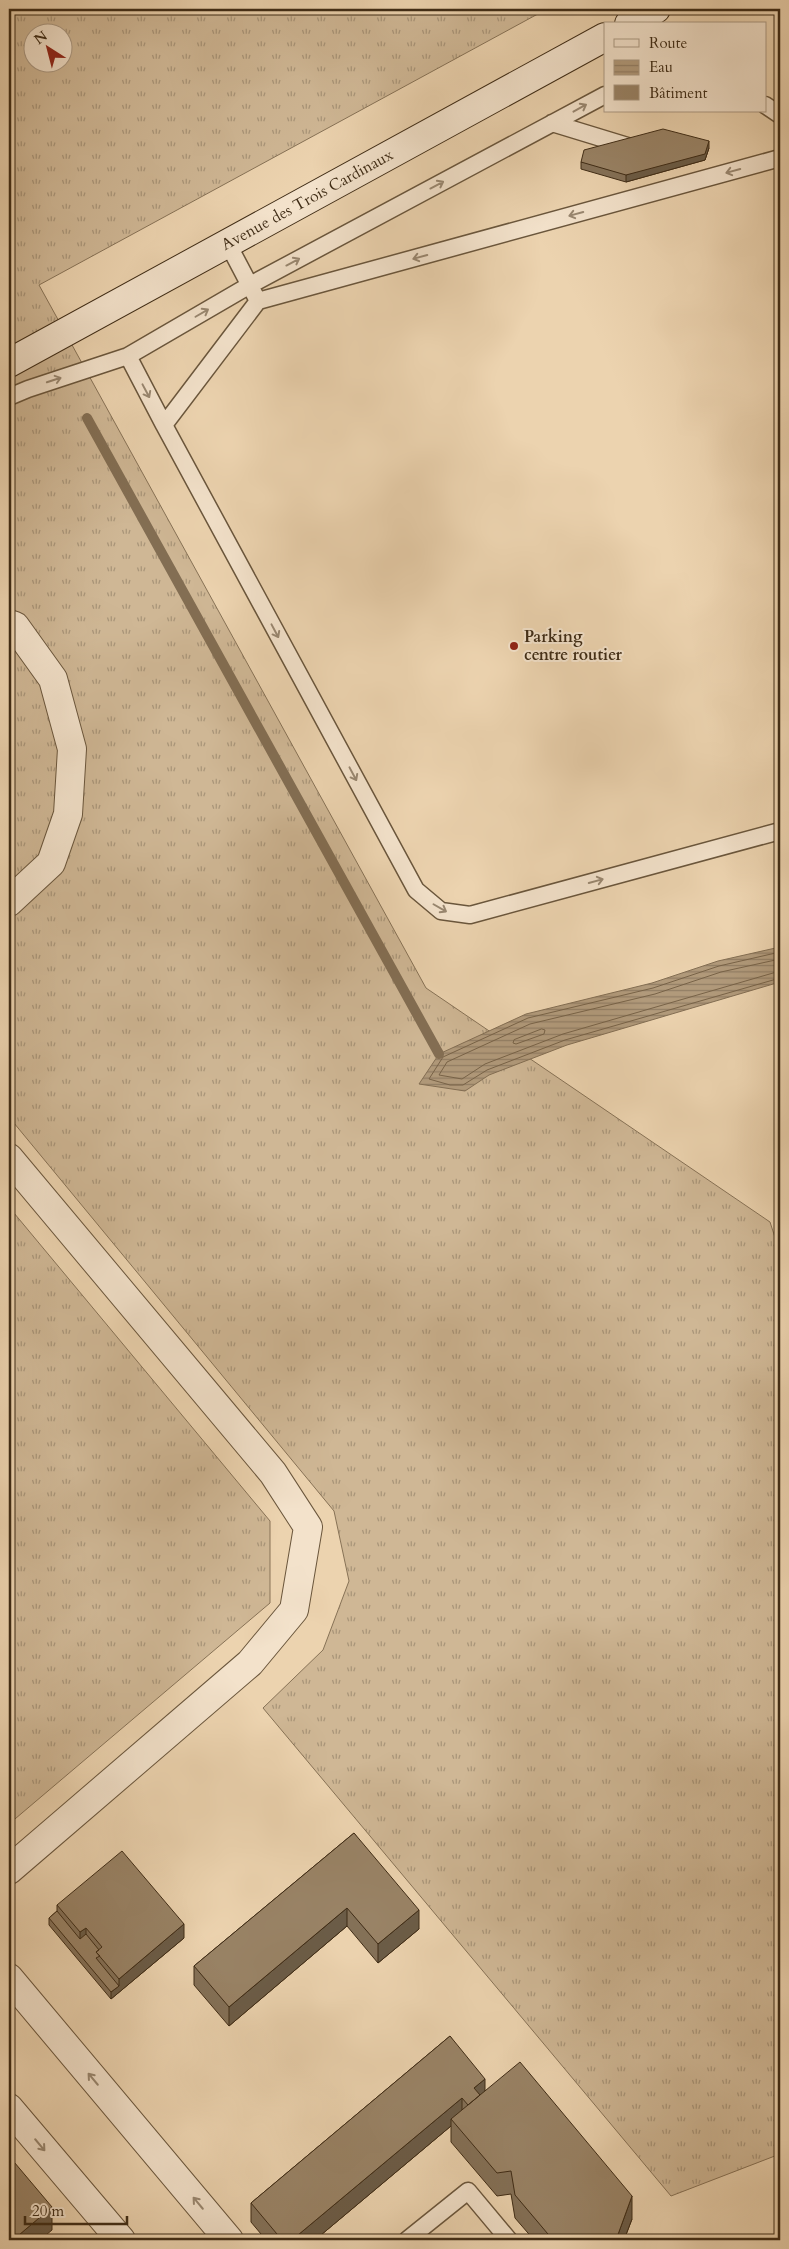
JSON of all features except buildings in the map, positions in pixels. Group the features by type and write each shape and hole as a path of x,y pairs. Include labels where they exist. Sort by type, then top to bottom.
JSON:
{"street":[{"path":"633,22 656,9"},
{"name":"Avenue des Trois Cardinaux","path":"9,362 604,38"},
{"path":"9,624 15,626 53,679 72,748 68,814 51,863 9,902"},
{"path":"9,1158 273,1473 308,1527 294,1610 250,1663 9,1870"},
{"path":"9,1978 229,2240"},
{"path":"10,2111 122,2240"}],"lane":[{"path":"9,397 28,388 128,356 250,285 604,96"},
{"path":"766,106 780,115"},
{"path":"552,123 652,154"},
{"path":"164,425 258,301 780,158"},
{"path":"687,165 693,182"},
{"path":"228,244 258,301"},
{"path":"128,356 416,890 441,911 470,915 780,832"},
{"path":"413,2238 468,2191 509,2240"}],"green space":[{"path":"9,9 547,9 39,285 426,988 770,1222 780,1253 780,2154 671,2196 263,1708 323,1650 349,1581 334,1511 9,1117"},
{"path":"9,1207 270,1521 270,1603 9,1824"}],"water":[{"path":"780,947 780,982 567,1045 489,1075 465,1091 419,1084 439,1054 526,1014 652,983 718,961"}],"waterway":[{"path":"87,418 439,1054"}],"place":[{"name":"Parking centre routier","path":"514,646"}]}
